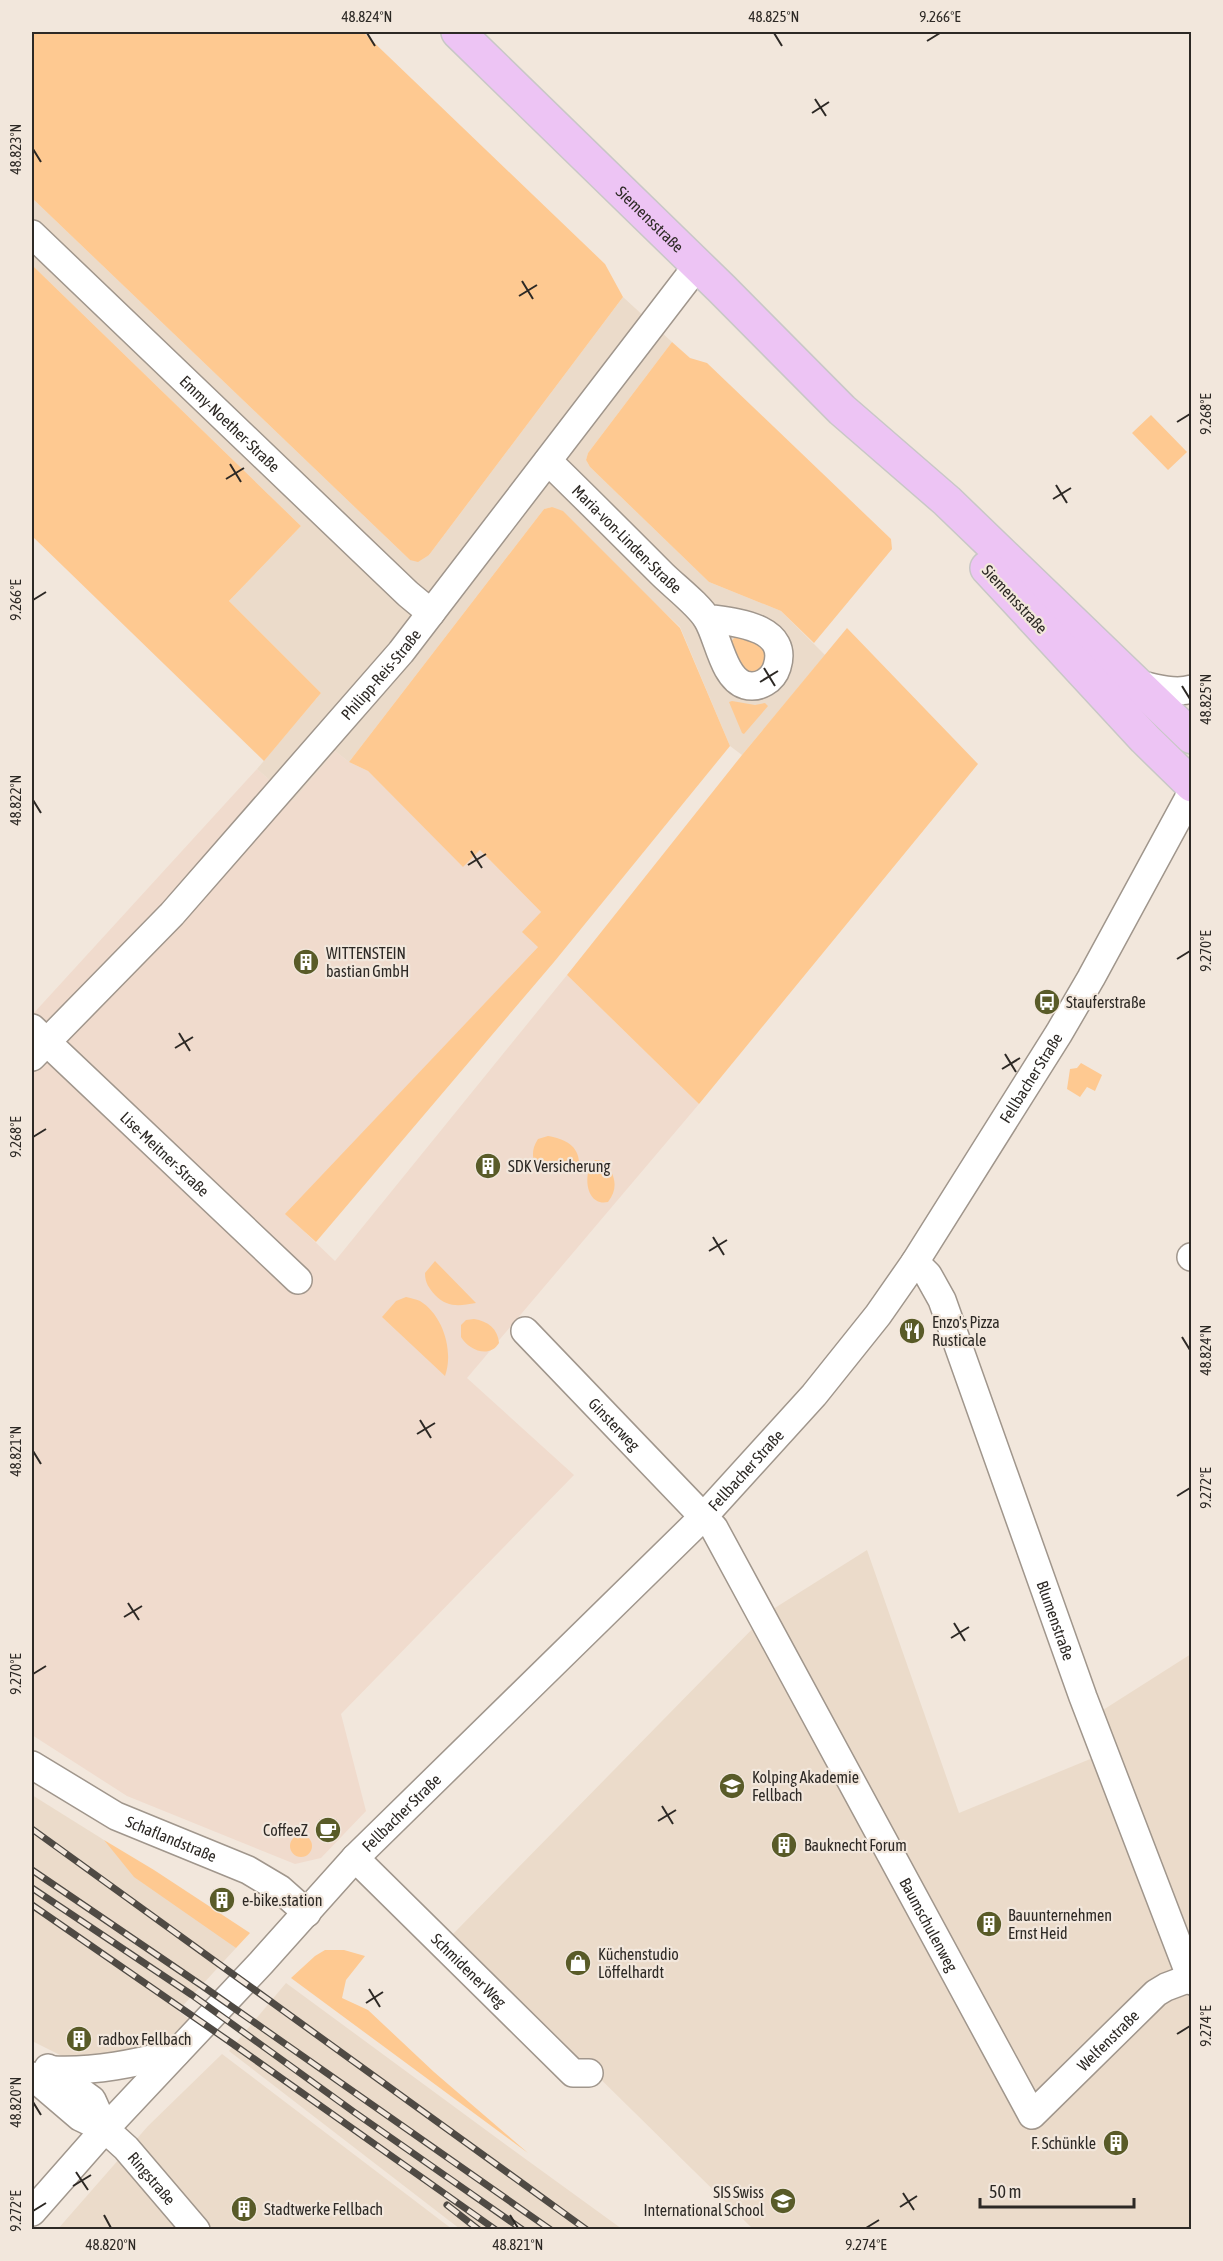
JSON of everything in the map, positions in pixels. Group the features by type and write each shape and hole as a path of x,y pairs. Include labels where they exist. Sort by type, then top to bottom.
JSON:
{"main road":[{"name":"Siemensstraße","path":"458,32 842,410 947,501 1191,737"},
{"name":"Siemensstraße","path":"842,410 1145,739 1191,785"}],"street":[{"name":"Emmy-Noether-Straße","path":"32,234 408,594 431,613"},
{"name":"Philipp-Reis-Straße","path":"37,1042 172,914 393,661 697,266"},
{"name":"Maria-von-Linden-Straße","path":"548,461 707,618"},
{"path":"1138,684 1160,689 1185,691 1191,689"},
{"name":"Fellbacher Straße","path":"32,2212 105,2129 355,1858 704,1516 814,1395 878,1315 915,1262 1086,987 1191,792"},
{"name":"Lise-Meitner-Straße","path":"37,1042 298,1280"},
{"name":"Blumenstraße","path":"915,1262 928,1275 942,1300 1083,1697 1185,1941 1191,1980"},
{"name":"Ginsterweg","path":"525,1331 704,1516"},
{"name":"Baumschulenweg","path":"704,1516 714,1528 1032,2115"},
{"name":"Schaflandstraße","path":"32,1765 116,1816 248,1870 280,1889 307,1912"},
{"name":"Schmidener Weg","path":"355,1858 573,2073 589,2073"},
{"name":"Welfenstraße","path":"1032,2115 1156,1993 1191,1980"},
{"path":"39,2069 93,2069 134,2064 177,2052"},
{"name":"Ringstraße","path":"39,2069 80,2117 105,2129 135,2158 196,2229"}],"shaded area":[{"path":"32,32 363,32 605,264 623,297 429,555 418,562 410,560 32,198"},
{"path":"32,198 410,560 429,555 623,297 672,342 588,453 586,460 590,467 709,582 781,611 825,655 742,755 730,746 680,627 552,507 544,509 349,762 335,751 293,801 257,769 321,693 229,601 301,526 32,265"},
{"path":"32,265 301,526 229,601 321,693 264,761 32,536"},
{"path":"672,342 690,358 707,363 891,539 892,549 814,643 781,611 709,582 590,467 586,460 588,453"},
{"path":"1151,415 1187,452 1168,470 1132,433"},
{"path":"552,507 563,511 680,628 730,746 554,962 316,1242 285,1214 538,947 522,932 541,912 480,850 463,867 368,771 349,762 544,509"},
{"path":"847,628 978,764 699,1104 567,975 742,755"},
{"path":"736,636 764,646 768,656 760,673 744,672 729,644"},
{"path":"729,702 755,705 765,703 768,706 744,734"},
{"path":"335,751 349,762 368,771 463,866 480,850 542,913 538,947 286,1214 335,1261 567,975 699,1104 467,1378 574,1475 341,1714 366,1811 321,1858 295,1864 127,1796 32,1735 32,1015 257,769 293,801"},
{"path":"1081,1063 1102,1075 1095,1091 1087,1087 1080,1097 1067,1089 1070,1069 1077,1068"},
{"path":"548,1136 560,1139 574,1148 579,1158 579,1165 560,1173 550,1173 536,1165 533,1158 538,1139"},
{"path":"595,1160 605,1161 613,1176 615,1187 608,1202 600,1202 590,1194 588,1172"},
{"path":"435,1261 476,1303 454,1305 435,1295 428,1285 425,1273"},
{"path":"406,1297 420,1301 428,1307 440,1324 447,1345 445,1376 382,1317 396,1301"},
{"path":"474,1319 488,1324 494,1330 499,1343 495,1348 485,1352 479,1351 469,1346 461,1337 461,1325 466,1320"},
{"path":"867,1550 959,1813 1117,1748 1103,1710 1191,1654 1191,2229 753,2229 453,1934 770,1611"},
{"path":"32,1795 104,1840 236,1948 178,2011 190,2020 166,2042 148,2053 74,2062 32,2041"},
{"path":"301,1835 309,1838 312,1846 309,1854 301,1857 293,1854 290,1846 293,1838"},
{"path":"104,1840 250,1933 236,1948 134,1877"},
{"path":"325,1950 344,1950 365,1956 346,1980 342,1998 368,2010 434,2072 528,2153 291,1978"},
{"path":"286,1983 622,2229 460,2229 229,2051"},
{"path":"222,2054 452,2229 57,2230 148,2126"}],"railway":[{"path":"32,1829 587,2230"},
{"path":"32,1870 201,1985 551,2230"},
{"path":"32,1888 192,1995 523,2230"},
{"path":"32,1905 496,2230"},
{"path":"447,2205 479,2230"}],"place":[{"name":"WITTENSTEIN bastian GmbH","path":"306,962"},
{"name":"Stauferstraße","path":"1047,1002"},
{"name":"SDK Versicherung","path":"488,1166"},
{"name":"Enzo's Pizza Rusticale","path":"912,1331"},
{"name":"Kolping Akademie Fellbach","path":"732,1786"},
{"name":"CoffeeZ","path":"328,1830"},
{"name":"Bauknecht Forum","path":"784,1845"},
{"name":"e-bike.station","path":"222,1900"},
{"name":"Bauunternehmen Ernst Heid","path":"989,1924"},
{"name":"Küchenstudio Löffelhardt","path":"578,1963"},
{"name":"radbox Fellbach","path":"79,2039"},
{"name":"F. Schünkle","path":"1116,2143"},
{"name":"SIS Swiss International School","path":"783,2201"},
{"name":"Stadtwerke Fellbach","path":"244,2209"}]}
